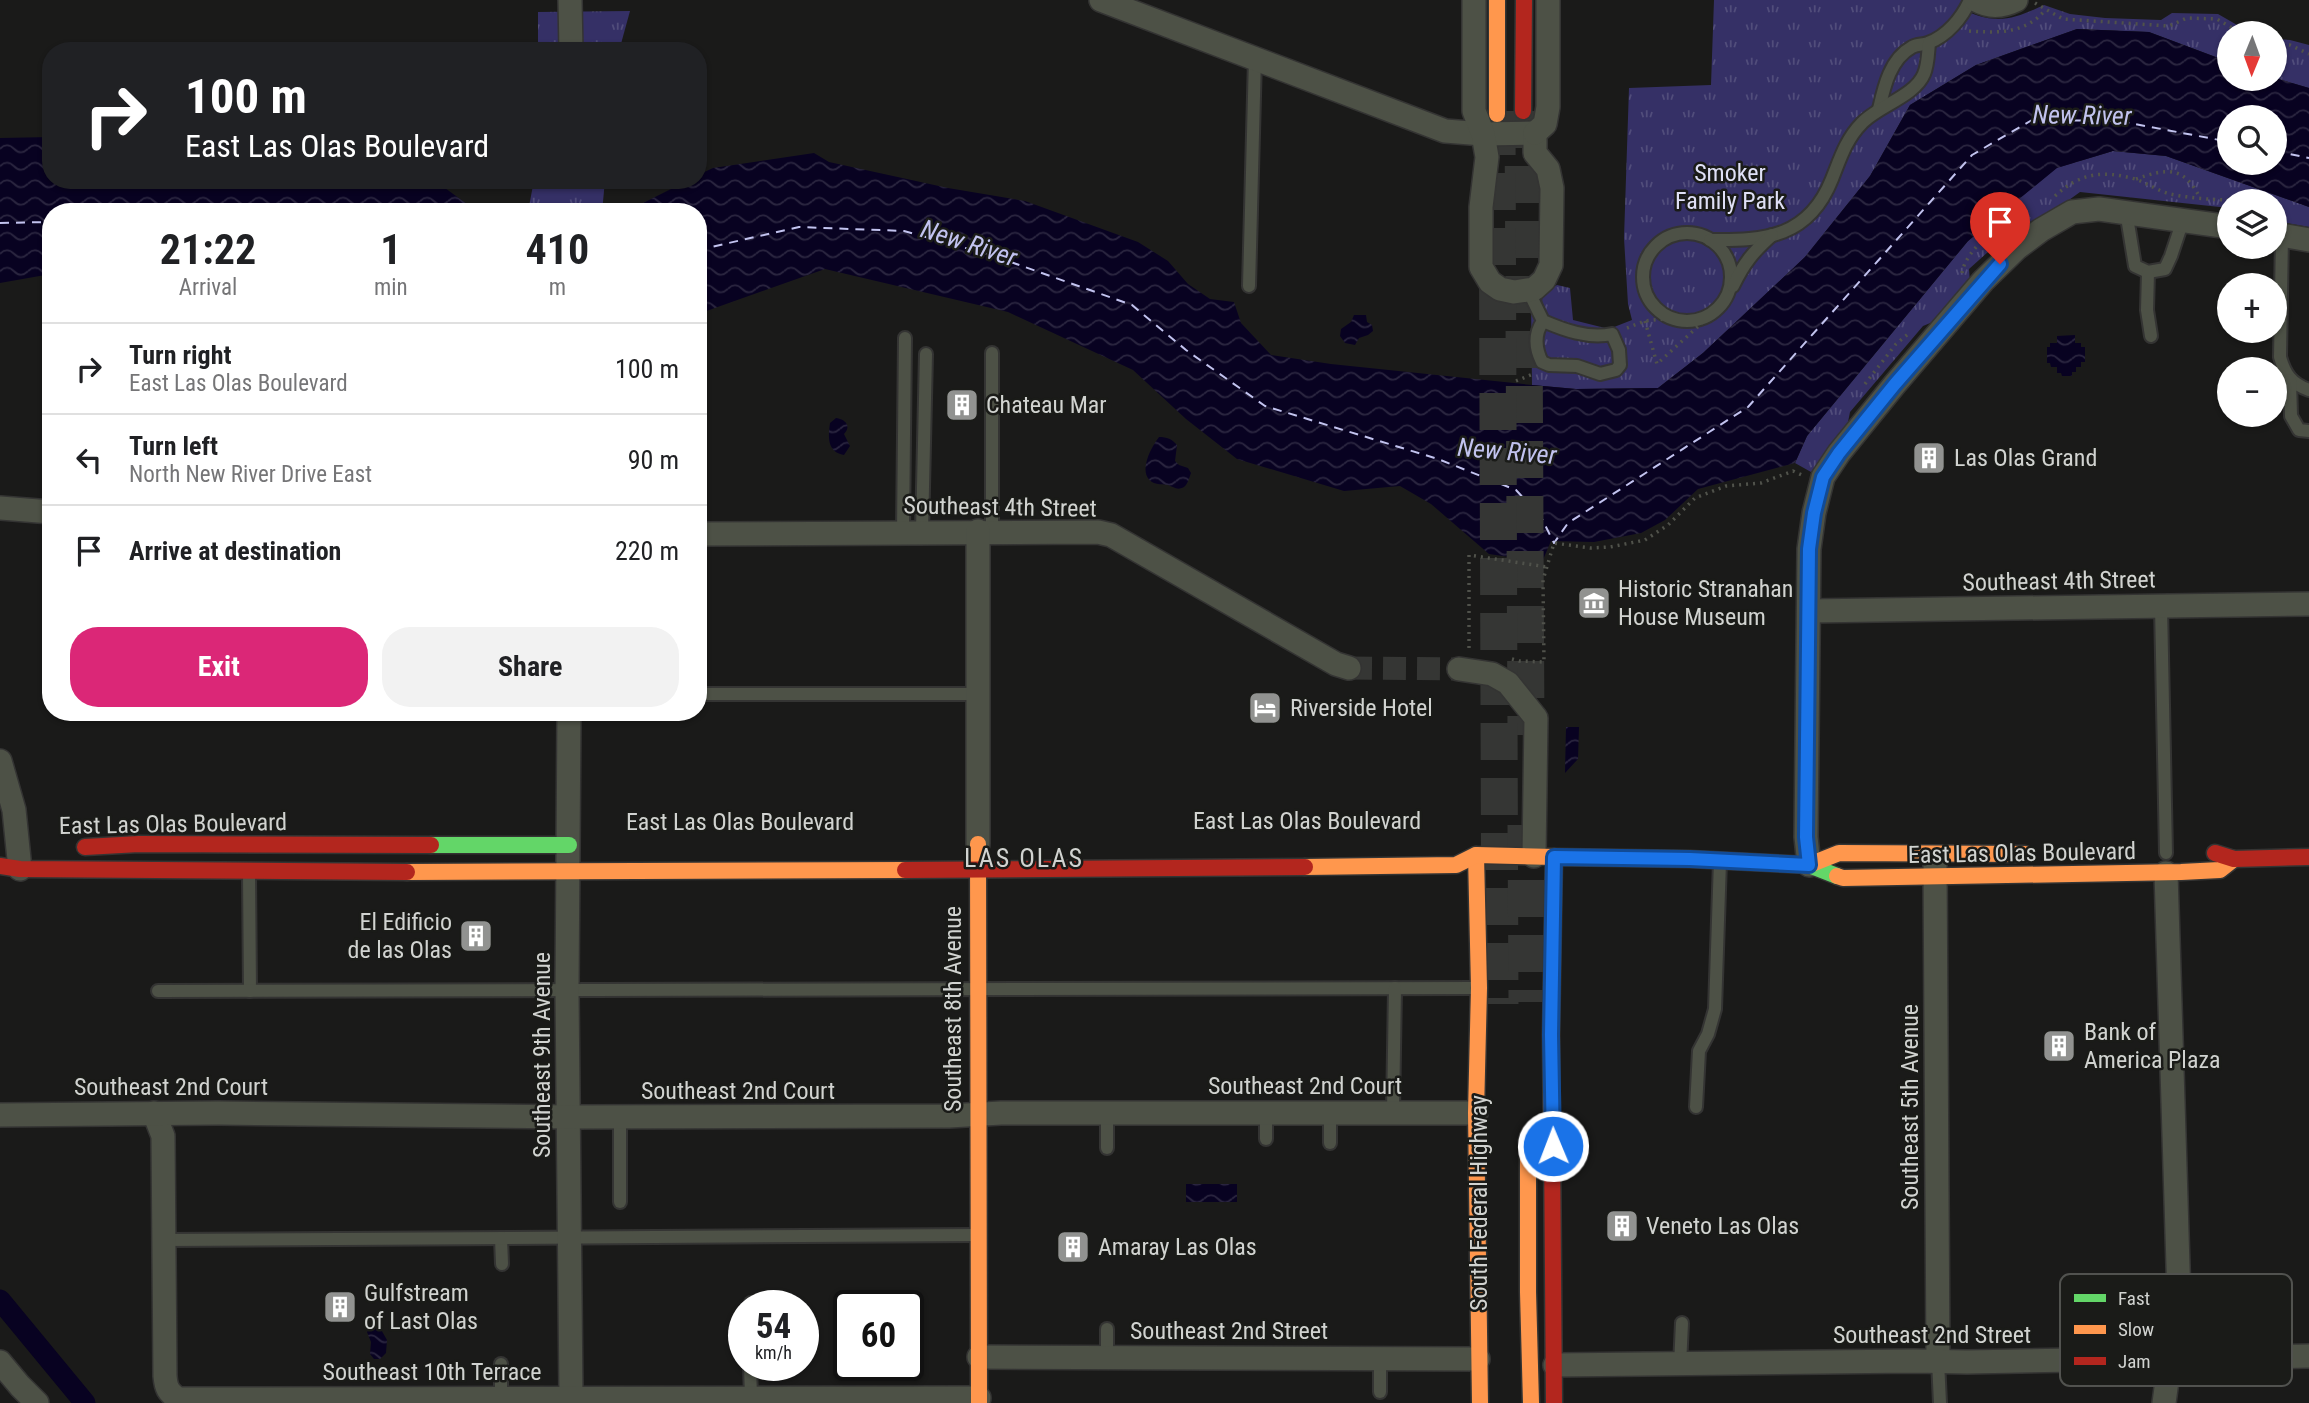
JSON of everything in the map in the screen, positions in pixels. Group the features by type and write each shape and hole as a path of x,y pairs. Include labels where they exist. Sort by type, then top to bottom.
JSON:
{"main road":[{"path":"1497,0 1497,114"},
{"path":"1523,111 1524,0"},
{"name":"East Las Olas Boulevard","path":"72,847 139,844 575,845"},
{"name":"Southeast 8th Avenue","path":"975,844 978,869 979,989 979,1400"},
{"path":"1458,844 1476,856 1480,1403"},
{"name":"East Las Olas Boulevard","path":"1809,865 1839,853 2038,854"},
{"name":"East Las Olas Boulevard","path":"14,856 249,872 1457,865 1476,856 1544,856 1809,865 1843,877 1936,877 2220,853 2234,859 2309,857"},
{"path":"1544,856 1551,1035 1554,1403"},
{"name":"East Las Olas Boulevard","path":"2172,857 2220,870 2234,859"},
{"name":"South Federal Highway","path":"1527,1140 1531,1403"}],"street":[{"path":"570,0 570,42"},
{"path":"1101,0 1445,131 1483,134 1535,133 1545,124 1548,107 1549,0"},
{"path":"1475,0 1474,111 1483,134 1487,157 1480,207 1481,267 1490,282 1500,289 1514,292 1534,289 1544,280 1551,265 1552,188 1548,169 1535,153 1535,133"},
{"path":"1976,0 1993,6 2017,0"},
{"path":"1809,865 1806,837 1809,549 1823,477 1895,384 1983,281 2017,248 2041,230 2072,212 2099,209 2217,225"},
{"path":"2287,236 2309,240"},
{"path":"0,508 42,511"},
{"name":"Southeast 4th Street","path":"707,534 985,531 1111,534 1336,664 1349,668"},
{"name":"Southeast 8th Avenue","path":"975,844 985,531"},
{"name":"Southeast 4th Street","path":"1809,611 2309,604"},
{"path":"1464,662 1500,665 1508,683 1536,718 1544,856"},
{"name":"Southeast 9th Avenue","path":"569,721 575,845 569,870 567,991 571,1397"},
{"path":"0,761 15,810 14,856"},
{"name":"Southeast 5th Avenue","path":"1935,853 1938,1361"},
{"path":"2172,857 2179,1274"},
{"name":"Southeast 2nd Court","path":"0,1115 154,1113 620,1117 1476,1113"},
{"name":"Southeast 10th Terrace","path":"154,1113 163,1136 165,1376 166,1387 178,1399 571,1397 979,1400"},
{"name":"Southeast 2nd Street","path":"979,1357 1478,1359"},
{"name":"Southeast 2nd Street","path":"1555,1365 2060,1360"},
{"path":"0,1362 20,1395 37,1403"}],"lane":[{"path":"1879,109 1892,66 1913,46 1929,43 1945,33 1959,19 1969,0"},
{"path":"1773,235 1742,265 1730,293 1716,310 1704,318 1690,321 1662,314 1645,292 1642,277 1645,263 1652,250 1663,240 1676,235 1691,234 1710,240 1744,241 1773,235 1780,234 1805,221 1819,206 1846,143 1861,124 1917,85 1924,73 1929,43"},
{"path":"1250,286 1255,58"},
{"path":"2126,211 2135,266 2148,272 2165,269 2183,220"},
{"path":"1710,240 1726,257 1730,271 1730,293"},
{"path":"2278,259 2280,357 2290,380 2309,390"},
{"path":"2148,272 2147,310 2151,336"},
{"path":"1528,290 1542,321 1572,333 1612,334 1620,356 1620,365 1615,370 1600,374 1577,366 1549,365 1542,362 1536,343 1537,329 1542,321"},
{"path":"905,338 913,531"},
{"path":"985,531 992,353"},
{"path":"913,531 926,354"},
{"path":"2290,380 2291,416 2299,429 2309,431"},
{"path":"2161,606 2162,683 2172,857"},
{"path":"707,694 978,694"},
{"path":"1696,1107 1699,1051 1715,1009 1720,861"},
{"path":"249,872 250,991"},
{"path":"1393,1112 1395,988"},
{"path":"158,991 1479,988"},
{"path":"1266,1112 1266,1139"},
{"path":"1107,1113 1107,1148"},
{"path":"1330,1113 1330,1143"},
{"path":"620,1117 620,1202"},
{"path":"1553,1146 1578,1146"},
{"path":"165,1240 979,1235"},
{"path":"501,1238 502,1264"},
{"path":"1680,1365 1682,1323"},
{"path":"1107,1329 1107,1357"},
{"path":"1380,1358 1380,1392"},
{"path":"1938,1361 1940,1403"},
{"path":"501,1364 501,1398"},
{"path":"750,1381 751,1398"}],"path":[{"path":"2030,0 2063,19 2169,26 2187,18 2221,21"},
{"path":"2287,45 2309,54"},
{"path":"2135,179 2162,172 2179,172 2192,183 2200,198"},
{"path":"1645,321 1657,364 1716,310"},
{"path":"1612,334 1645,321 1672,318"},
{"path":"1500,665 1520,661 1544,662 1543,580 1554,543 1590,548 1645,541 1668,525 1695,498 1726,486 1761,483 1793,471 1804,476"},
{"path":"1464,662 1469,555 1547,567"}],"green space":[{"name":"Smoker Family Park","path":"1714,0 1970,0 1971,13 1991,19 2017,16 2044,5 2070,14 2105,18 2161,20 2172,13 2218,14 2230,21 2217,21 2217,58 2149,32 2077,29 1976,65 1910,105 1870,176 1805,257 1703,353 1658,388 1576,389 1532,385 1531,301 1557,285 1570,288 1573,320 1609,329 1632,320 1628,304 1624,238 1629,88 1711,85"},
{"path":"630,11 621,42 538,42 538,12"},
{"path":"2287,40 2309,45 2309,88 2287,82"},
{"path":"2113,151 2166,156 2259,189 2217,189 2217,207 2080,192 2044,218 2018,225 1969,269 1970,283 1935,321 1923,326 1850,412 1847,427 1811,472 1795,463 1807,436 1968,241 2056,168"},
{"path":"532,189 604,189 603,203 530,203"},
{"path":"2287,199 2309,207 2309,227 2287,223"}],"water":[{"name":"New River","path":"2077,29 2149,32 2217,58 2217,91 2287,91 2287,82 2309,88 2309,207 2287,199 2287,189 2259,189 2219,175 2287,175 2287,105 2217,105 2217,174 2166,156 2113,151 2057,168 1968,241 1807,436 1795,463 1698,489 1665,520 1641,533 1594,542 1551,541 1542,562 1489,554 1431,504 1400,486 1344,491 1237,459 1186,419 1133,370 1008,312 825,269 707,311 707,203 643,203 671,189 707,189 707,171 713,168 814,153 829,162 948,188 1025,201 1138,242 1168,261 1188,284 1210,299 1234,302 1241,323 1271,355 1331,364 1576,389 1658,388 1703,353 1805,257 1870,176 1910,105 1976,65"},
{"path":"42,137 42,189 446,189 466,203 42,203 42,276 0,283 0,138"},
{"path":"1354,315 1366,315 1373,331 1359,338 1355,345 1345,343 1340,336 1341,329 1351,322"},
{"path":"2075,335 2075,343 2081,343 2081,347 2085,347 2085,362 2081,362 2081,367 2076,367 2072,376 2062,376 2057,373 2057,367 2051,367 2050,363 2047,363 2047,347 2050,347 2050,343 2057,343 2057,336"},
{"path":"836,418 845,421 847,426 844,434 850,446 844,455 834,451 830,443 830,423"},
{"path":"1159,437 1169,439 1177,445 1175,461 1188,468 1191,473 1184,487 1177,489 1156,484 1148,478 1147,459"},
{"path":"1566,727 1579,727 1578,759 1565,773"},
{"path":"1186,1184 1237,1184 1237,1202 1186,1202"},
{"path":"379,1326 387,1340 386,1353 380,1359 374,1359 370,1354 371,1342 367,1332 371,1327"}],"waterway":[{"path":"0,1300 85,1403"}],"ferry route":[{"path":"707,248 799,227 904,231 991,255 1132,305 1186,350 1265,406 1438,459 1516,490 1541,517 1554,543 1568,523 1748,407 1972,155 2032,120 2119,121 2217,140"},
{"path":"2287,153 2309,158"},
{"path":"0,223 42,222"}],"tunnel":[{"path":"1523,111 1526,735"},
{"path":"1497,118 1500,1004"},
{"path":"1349,668 1459,669"},
{"path":"1526,825 1527,1002"}],"traffic: fast":[{"path":"431,845 569,845"},
{"path":"1554,857 1690,859 1809,865 1837,876"}],"traffic: slow":[{"path":"1497,0 1497,114"},
{"path":"978,844 979,1403"},
{"path":"1809,865 1839,853 2025,854"},
{"path":"1476,855 1480,1403"},
{"path":"1305,867 1456,865 1476,855 1554,857 1552,1144"},
{"path":"1837,876 2181,872 2220,870 2234,859"},
{"path":"407,872 905,870"},
{"path":"1528,1156 1531,1403"}],"traffic: jam":[{"path":"1523,111 1524,0"},
{"path":"85,847 139,844 431,845"},
{"path":"2215,853 2234,859 2309,857"},
{"path":"0,866 20,869 407,872"},
{"path":"905,870 1305,867"},
{"path":"1552,1144 1554,1403"}],"place":[{"name":"Chateau Mar","path":"962,405"},
{"name":"Las Olas Grand","path":"1929,458"},
{"name":"Historic Stranahan House Museum","path":"1594,603"},
{"name":"Riverside Hotel","path":"1265,708"},
{"name":"El Edificio de las Olas","path":"476,936"},
{"name":"Bank of America Plaza","path":"2059,1046"},
{"name":"Veneto Las Olas","path":"1622,1226"},
{"name":"Amaray Las Olas","path":"1073,1247"},
{"name":"Gulfstream of Last Olas","path":"340,1307"}],"district":[{"name":"LAS OLAS","path":"1024,858"}],"route":[{"path":"1553,1146 1551,1035 1554,857 1690,859 1809,865 1806,837 1809,549 1823,477 1895,384 2000,264"}]}
